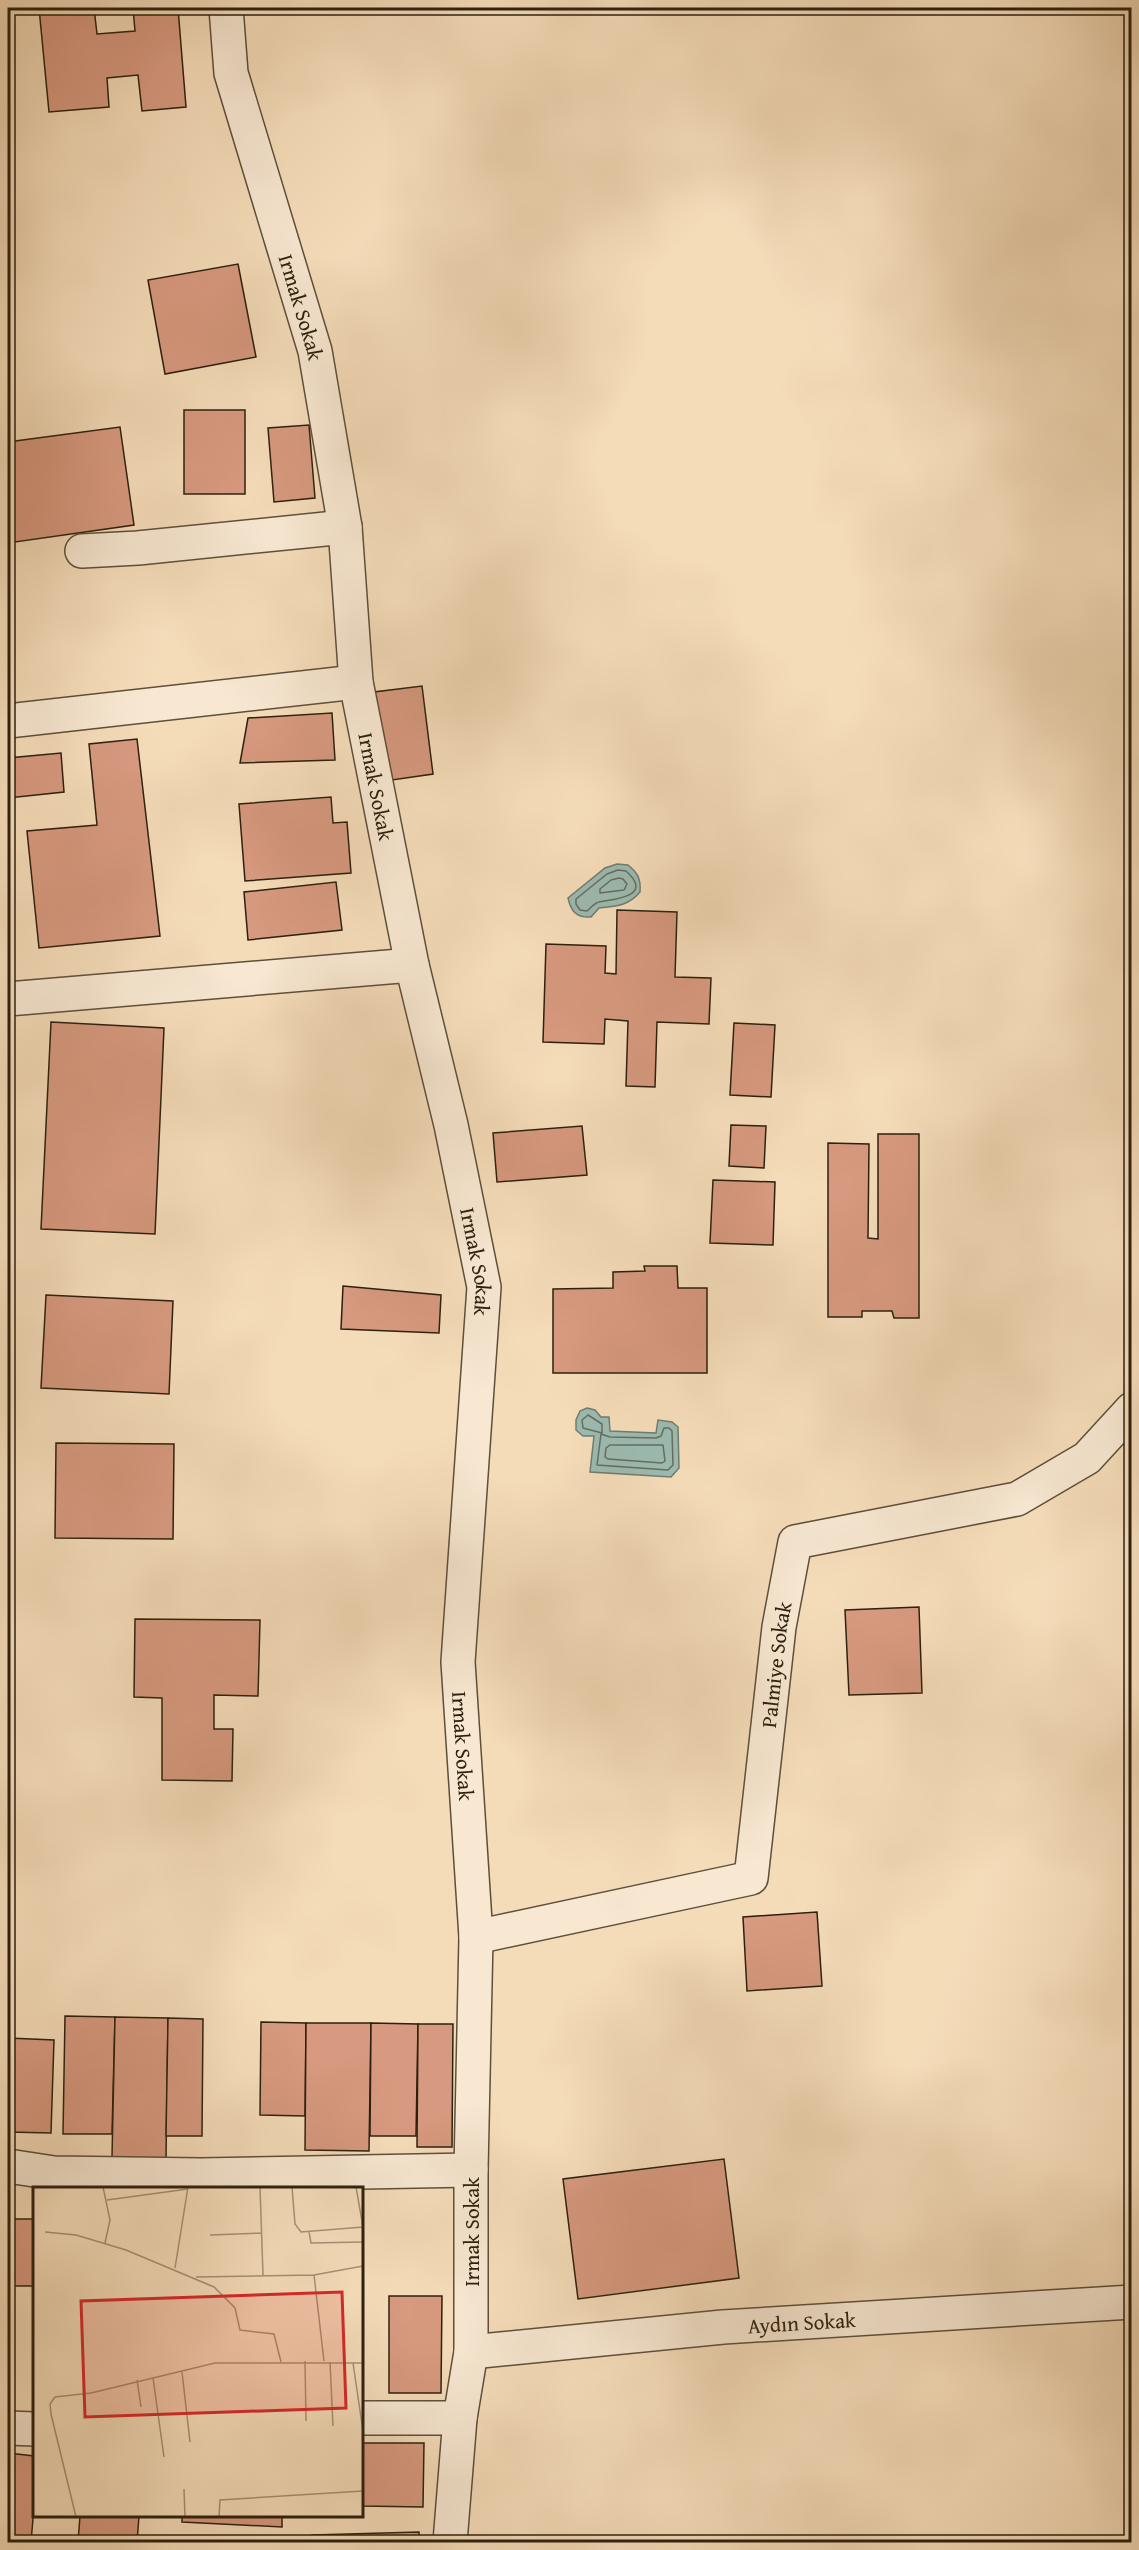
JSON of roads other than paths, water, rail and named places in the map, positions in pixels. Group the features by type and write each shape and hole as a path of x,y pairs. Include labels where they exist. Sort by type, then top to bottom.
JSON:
{"street":[{"name":"Irmak Sokak","path":"226,8 231,73 315,351 345,527 356,682 412,965 451,1125 484,1287 458,1662 476,1937 471,2170 471,2352 459,2418 450,2542"},
{"path":"82,552 345,527"},
{"path":"8,721 356,682"},
{"path":"8,999 412,965"},
{"name":"Palmiye Sokak","path":"476,1937 751,1878 779,1627 795,1542 1017,1499 1087,1458 1131,1409"},
{"path":"8,2166 65,2174 201,2175 471,2170"},
{"name":"Aydın Sokak","path":"471,2352 723,2327 1131,2301"},
{"path":"363,2418 459,2418"},
{"path":"8,2428 33,2428"}],"water":[{"path":"617,864 628,865 638,877 640,892 636,897 617,906 599,908 591,917 575,913 568,898 605,868"},
{"path":"587,1408 595,1410 601,1417 609,1417 610,1431 656,1433 658,1420 672,1422 678,1427 679,1468 671,1477 590,1472 594,1436 583,1436 576,1430 576,1420 580,1411"}]}
